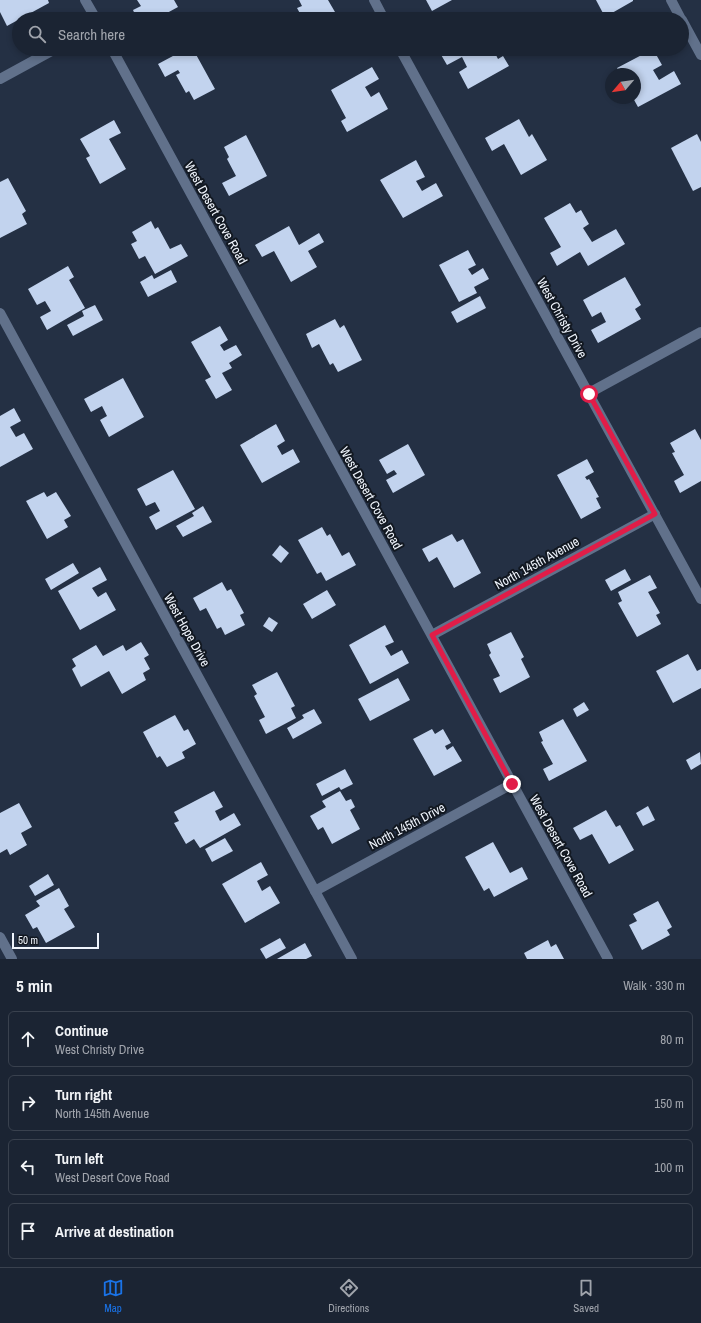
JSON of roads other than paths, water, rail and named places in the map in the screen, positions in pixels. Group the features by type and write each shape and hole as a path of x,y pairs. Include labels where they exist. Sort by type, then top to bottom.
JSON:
{"street":[{"path":"86,0 92,12"},
{"path":"374,0 380,12"},
{"path":"671,0 678,12"},
{"path":"689,33 701,55"},
{"path":"0,79 42,56"},
{"name":"West Desert Cove Road","path":"116,56 608,959"},
{"name":"West Christy Drive","path":"404,56 701,599"},
{"name":"West Hope Drive","path":"0,313 352,959"},
{"path":"589,394 701,332"},
{"name":"North 145th Avenue","path":"432,635 655,514"},
{"name":"North 145th Drive","path":"315,891 512,784"},
{"path":"0,937 12,959"}]}
